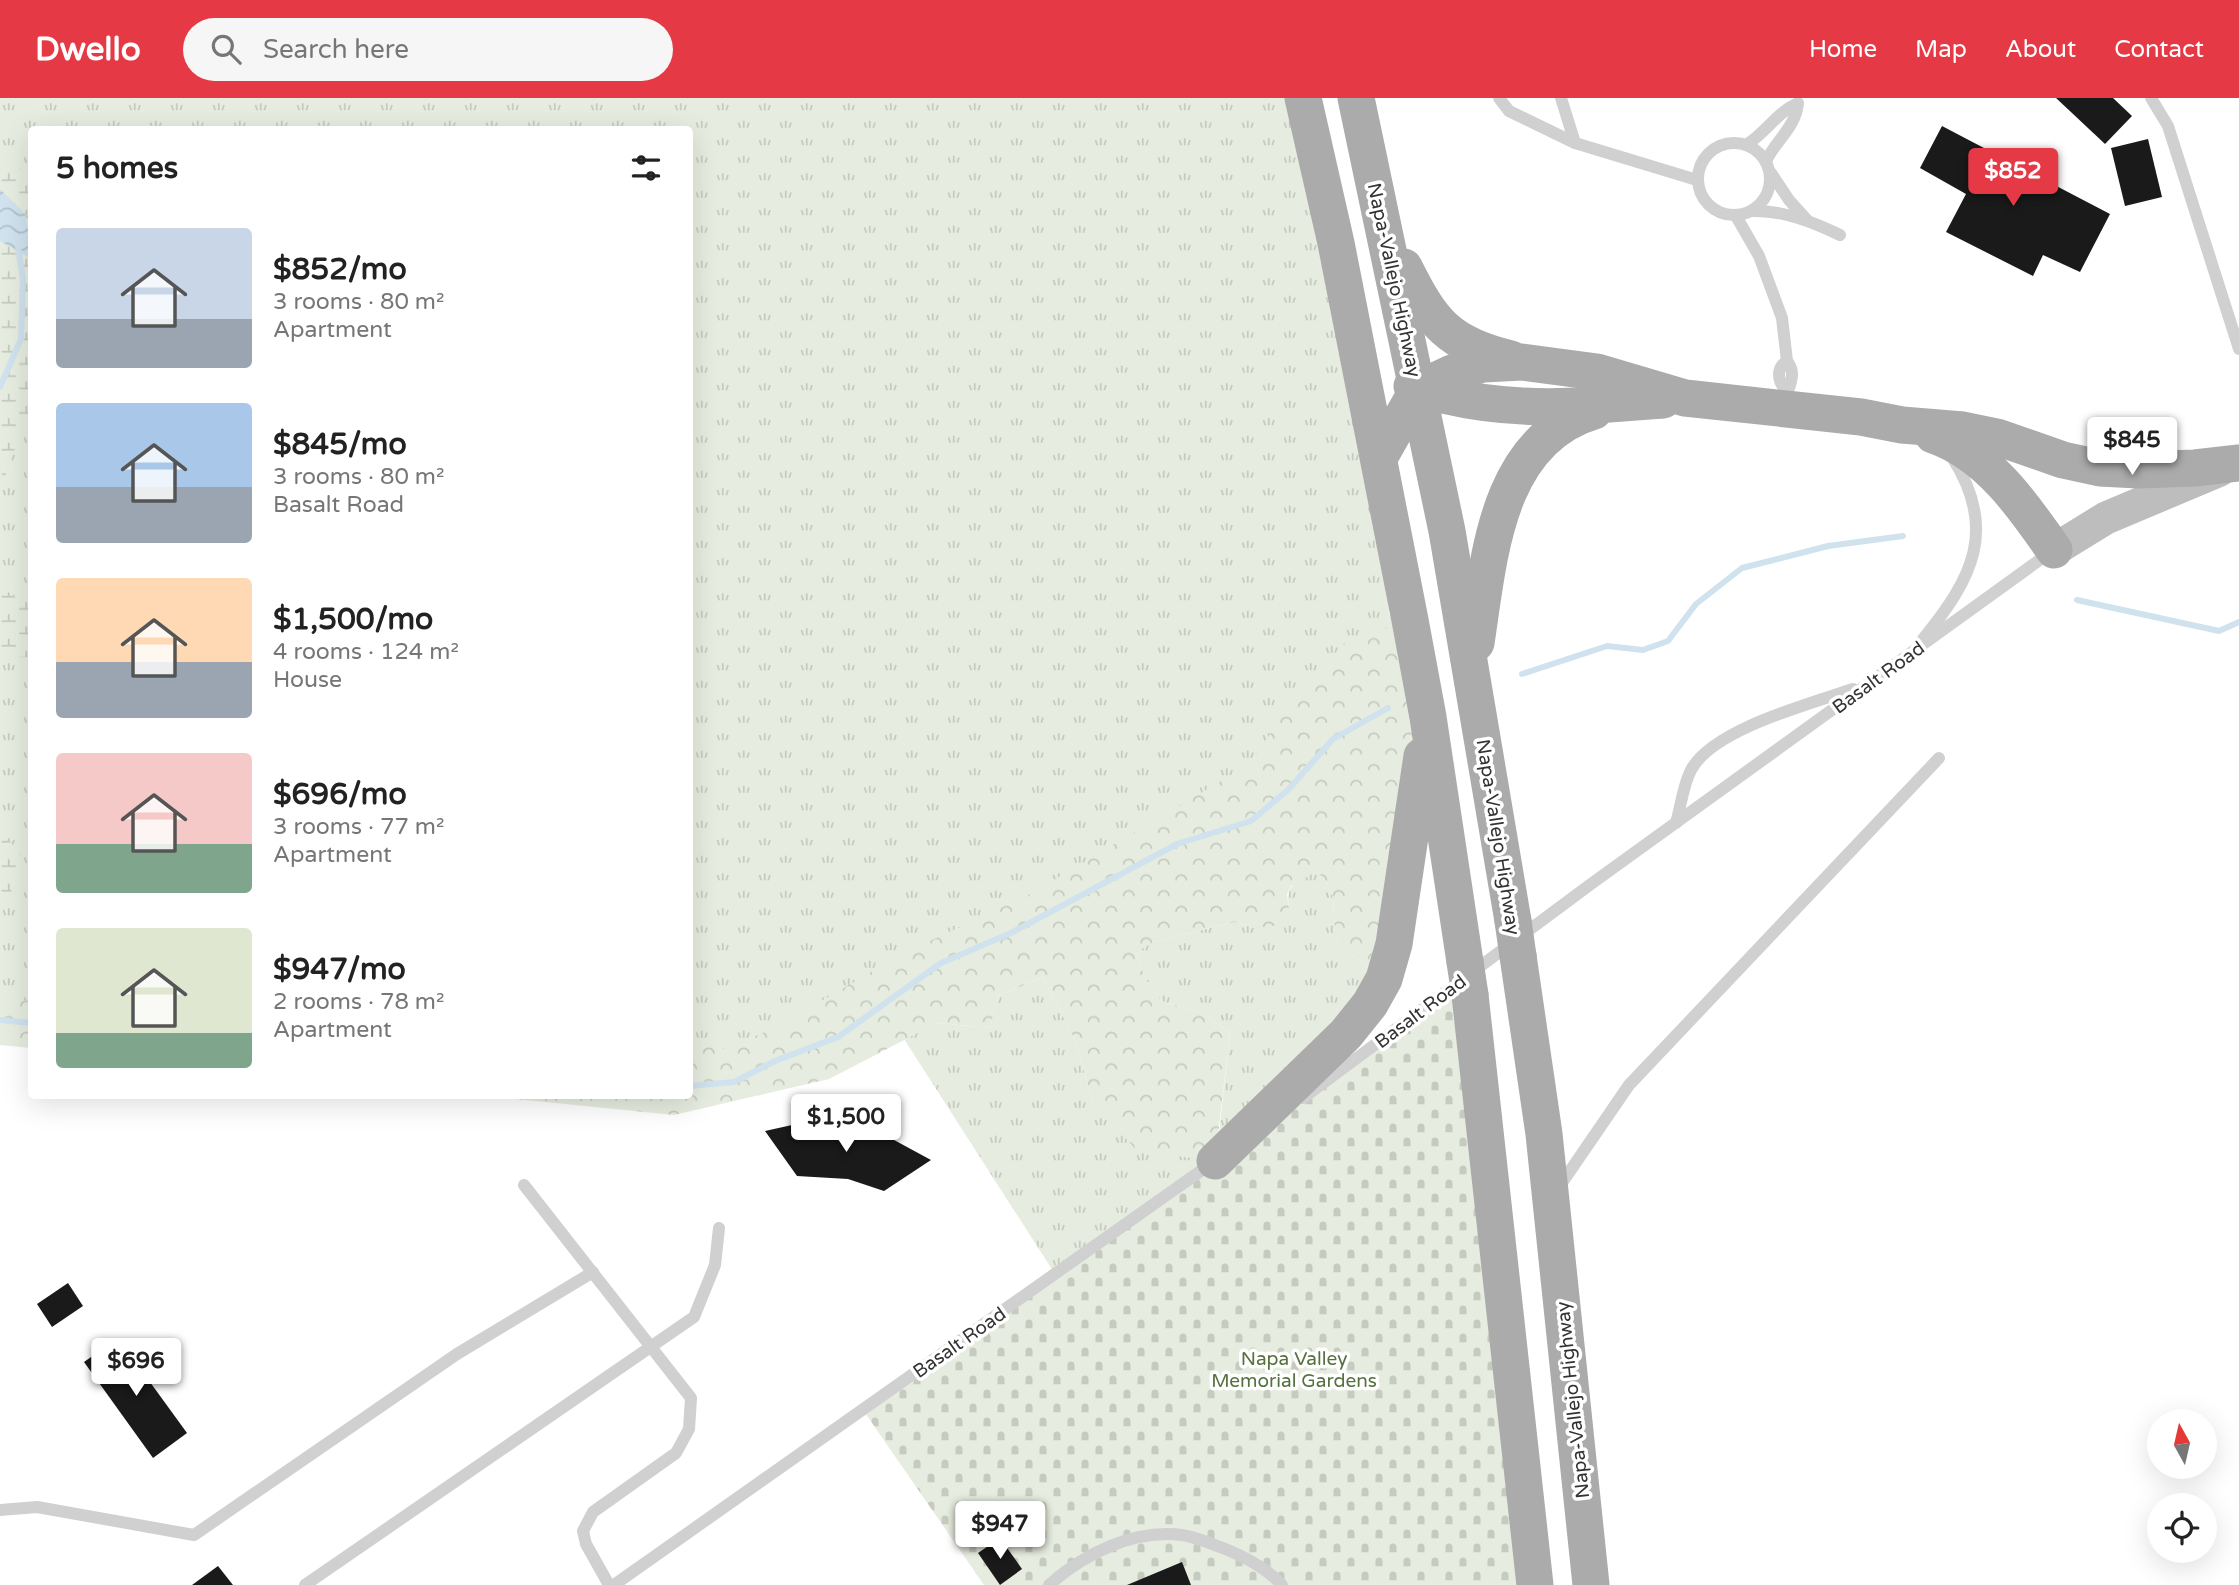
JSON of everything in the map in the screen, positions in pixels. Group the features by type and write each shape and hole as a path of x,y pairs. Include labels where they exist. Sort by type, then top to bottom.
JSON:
{"main road":[{"path":"1303,98 1355,336 1428,717 1467,979 1535,1585"},
{"name":"Napa-Vallejo Highway","path":"1356,98 1447,531 1516,939 1551,1199 1591,1585"},
{"path":"1385,231 1425,308 1445,330 1465,344 1522,362 1597,372 1685,398"},
{"path":"1355,336 1380,365 1418,389 1504,406 1546,408 1685,398 1785,399 1902,425 1963,430 1986,435 2063,460 2100,468 2195,468 2239,463"},
{"path":"1379,458 1418,389 1452,373 1483,364 1522,362"},
{"path":"1472,672 1494,535 1520,467 1539,442 1563,424 1590,412 1628,403"},
{"path":"1902,425 1940,438 1974,457 2006,486 2054,550"},
{"path":"1215,1161 1346,1034 1370,1004 1384,979 1396,931 1428,717"}],"street":[{"name":"Basalt Road","path":"2054,550 2106,518 2239,463"}],"lane":[{"path":"1499,98 1509,111 1575,143 1698,180"},
{"path":"1561,98 1575,143"},
{"path":"2151,98 2158,104 2175,147 2239,349"},
{"path":"1746,145 1761,136 1783,110 1800,101"},
{"path":"1752,211 1769,190 1768,166 1772,149 1793,124 1800,101"},
{"path":"1807,219 1788,200 1760,153 1746,145 1723,145 1704,158 1699,168 1700,191 1705,202 1724,214 1736,216 1752,211 1764,211 1807,219 1840,235"},
{"path":"1736,216 1759,256 1782,318 1787,361 1792,367 1793,376 1785,399"},
{"path":"1902,425 1933,440 1952,457 1965,479 1973,502 1976,529 1973,558 1961,587 1912,652"},
{"name":"Basalt Road","path":"1294,1104 1676,822 2054,550"},
{"path":"1676,822 1691,769 1719,741 1764,720 1867,685"},
{"path":"1551,1199 1629,1085 1939,758"},
{"name":"Basalt Road","path":"614,1585 1283,1112"},
{"path":"524,1185 691,1398 689,1429 676,1453 593,1512 583,1531 586,1544 609,1585"},
{"path":"305,1585 694,1317 715,1265 719,1228"},
{"path":"0,1510 37,1507 194,1535 457,1354 593,1272"},
{"path":"1049,1585 1072,1565 1100,1551 1121,1542 1157,1534 1200,1539 1249,1559 1282,1585"}],"green space":[{"path":"0,98 1303,98 1379,458 1389,613 1428,717 693,1084 693,126 28,126 28,1023 0,1020"},
{"path":"16,161 28,184 28,228 25,214 0,189 0,177"},
{"path":"0,241 28,257 28,415 0,491"},
{"path":"0,576 10,595 28,603 28,657 0,658"},
{"path":"1410,620 1428,717 1384,979 1342,947 1335,936 1333,898 1327,883 1317,871 1291,886 1287,894 1289,909 1281,925 1255,928 1234,922 1154,942 1141,949 1137,957 1146,980 1161,1001 1199,1012 1230,1032 1215,1161 1137,1151 1093,1101 1074,1038 1043,977 998,996 990,1028 937,1023 829,1079 674,1115 515,1099 693,1099 693,1038 724,1049 775,1028 902,954 1030,894 1250,764 1291,703 1346,641"},
{"path":"0,828 25,861 4,907 0,907"},
{"path":"1317,871 1327,883 1333,898 1335,936 1342,947 1384,979 1216,1160 1230,1032 1199,1012 1161,1001 1146,980 1137,957 1141,949 1154,942 1234,922 1255,928 1289,909 1291,888"},
{"path":"1043,977 1074,1038 1093,1101 1216,1160 1055,1274 904,1039 937,1023 990,1028 998,996"},
{"name":"Napa Valley Memorial Gardens","path":"1464,979 1535,1585 984,1585 863,1410"},
{"path":"0,999 28,1001 28,1048 0,1045"}],"water":[{"path":"0,189 25,214 28,257 0,241"}],"building":[{"path":"2056,98 2113,98 2132,116 2105,144"},
{"path":"1942,126 2110,214 2080,272 2043,255 2033,276 1946,232 1966,194 1920,168"},
{"path":"2148,139 2162,197 2125,206 2111,148"},
{"path":"792,1125 837,1125 883,1134 931,1160 884,1191 848,1179 797,1176 765,1131"},
{"path":"68,1283 83,1306 52,1327 37,1304"},
{"path":"118,1338 187,1433 153,1458 84,1362"},
{"path":"1000,1538 1022,1569 1000,1585 978,1553"},
{"path":"1182,1562 1191,1585 1127,1585"},
{"path":"218,1566 233,1585 192,1585"}],"waterway":[{"path":"0,387 21,339 23,280 18,247"},
{"path":"1522,674 1607,646 1643,650 1668,641 1696,604 1742,568 1828,546 1903,536"},
{"path":"2077,600 2219,631 2239,622"},
{"path":"693,1086 734,1082 775,1061 838,1037 941,963 1011,933 1177,844 1251,821 1288,790 1333,739 1388,708"},
{"path":"0,1020 28,1023"}]}
